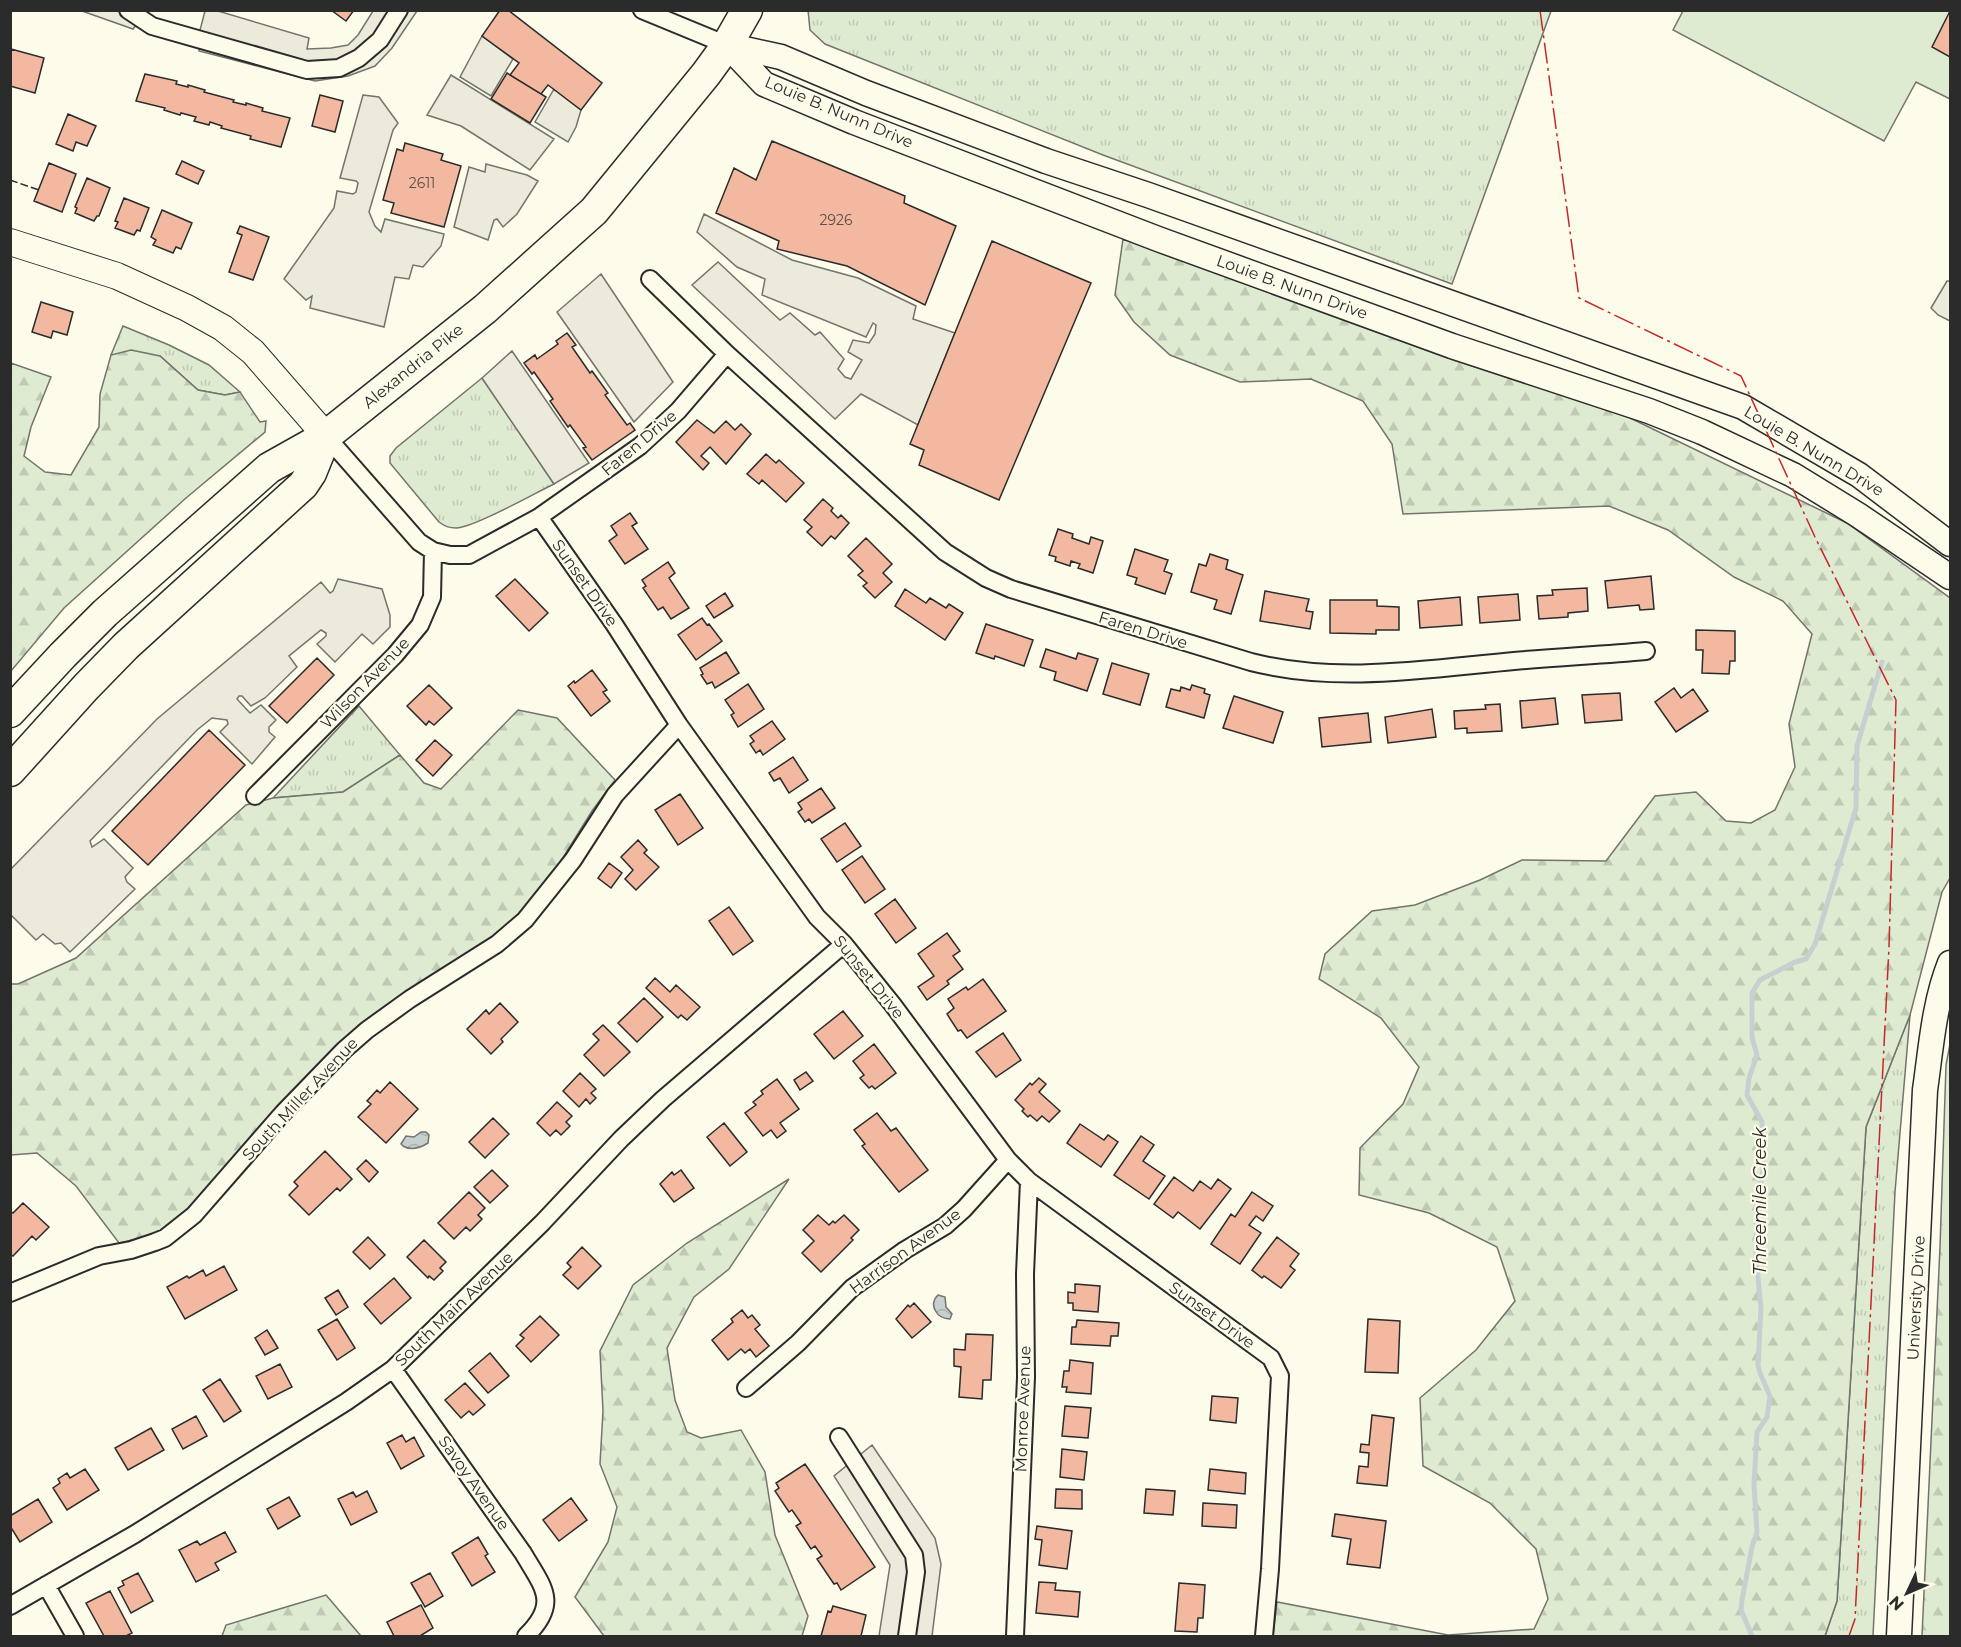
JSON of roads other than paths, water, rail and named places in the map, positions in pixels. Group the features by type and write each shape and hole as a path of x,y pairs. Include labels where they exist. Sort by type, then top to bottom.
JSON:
{"highway":[{"name":"Alexandria Pike","path":"10,712 105,613 269,468 326,436 485,309 594,210 658,135 727,45 747,10"},
{"path":"10,771 126,646 303,485 311,473 326,436"}],"main road":[{"name":"Louie B. Nunn Drive","path":"727,45 781,57 866,93 1046,161 1148,195 1743,407 1859,475 1950,544"},
{"name":"Louie B. Nunn Drive","path":"727,45 764,84 854,122 1158,239 1452,346 1649,411 1702,432 1793,475 1858,515 1950,578"},
{"path":"10,242 117,276 187,308 223,328 253,352 326,436"},
{"name":"University Drive","path":"1899,1636 1924,1090 1933,1032 1950,963"}],"street":[{"path":"128,10 152,26 307,70 339,68 367,53 380,40 399,10"},
{"path":"642,10 727,45"},
{"name":"Faren Drive","path":"650,279 727,354 945,552 986,578 1033,597 1251,662 1318,674 1430,669 1646,651"},
{"name":"Faren Drive","path":"539,517 640,446 678,411 727,354"},
{"path":"326,436 419,542 433,551 450,555 469,555 539,517"},
{"name":"Sunset Drive","path":"539,517 614,624 679,725 817,917 844,944 1008,1160 1029,1181 1271,1359 1280,1376 1270,1569 1264,1636"},
{"name":"Wilson Avenue","path":"255,796 395,655 420,626 432,597 433,551"},
{"name":"South Miller Avenue","path":"10,1293 99,1256 131,1250 165,1238 194,1215 283,1113 344,1050 410,999 498,944 525,920 573,860 615,795 679,725"},
{"name":"South Main Avenue","path":"10,1606 135,1534 346,1402 393,1369 542,1223 621,1139 663,1099 844,944"},
{"name":"Harrison Avenue","path":"746,1388 798,1343 852,1288 905,1250 945,1226 964,1209 1008,1160"},
{"name":"Monroe Avenue","path":"1015,1636 1026,1377 1025,1274 1029,1181"},
{"name":"Savoy Avenue","path":"393,1369 523,1553 539,1580 547,1601 544,1614 525,1636"},
{"path":"839,1437 914,1555 916,1572 907,1636"},
{"path":"46,1585 75,1636"}],"water":[{"path":"421,1132 429,1135 428,1143 412,1149 401,1144 406,1136 414,1137"},
{"path":"938,1295 945,1297 946,1307 952,1314 950,1319 941,1317 935,1311 934,1303"}],"waterway":[{"name":"Threemile Creek","path":"1752,1636 1741,1610 1752,1547 1757,1532 1754,1484 1757,1432 1767,1417 1770,1396 1758,1365 1761,1308 1756,1257 1757,1200 1763,1171 1762,1122 1747,1095 1749,1078 1757,1055 1752,1037 1752,993 1760,980 1795,962 1806,959 1815,944 1856,808 1857,746 1882,662"}]}
